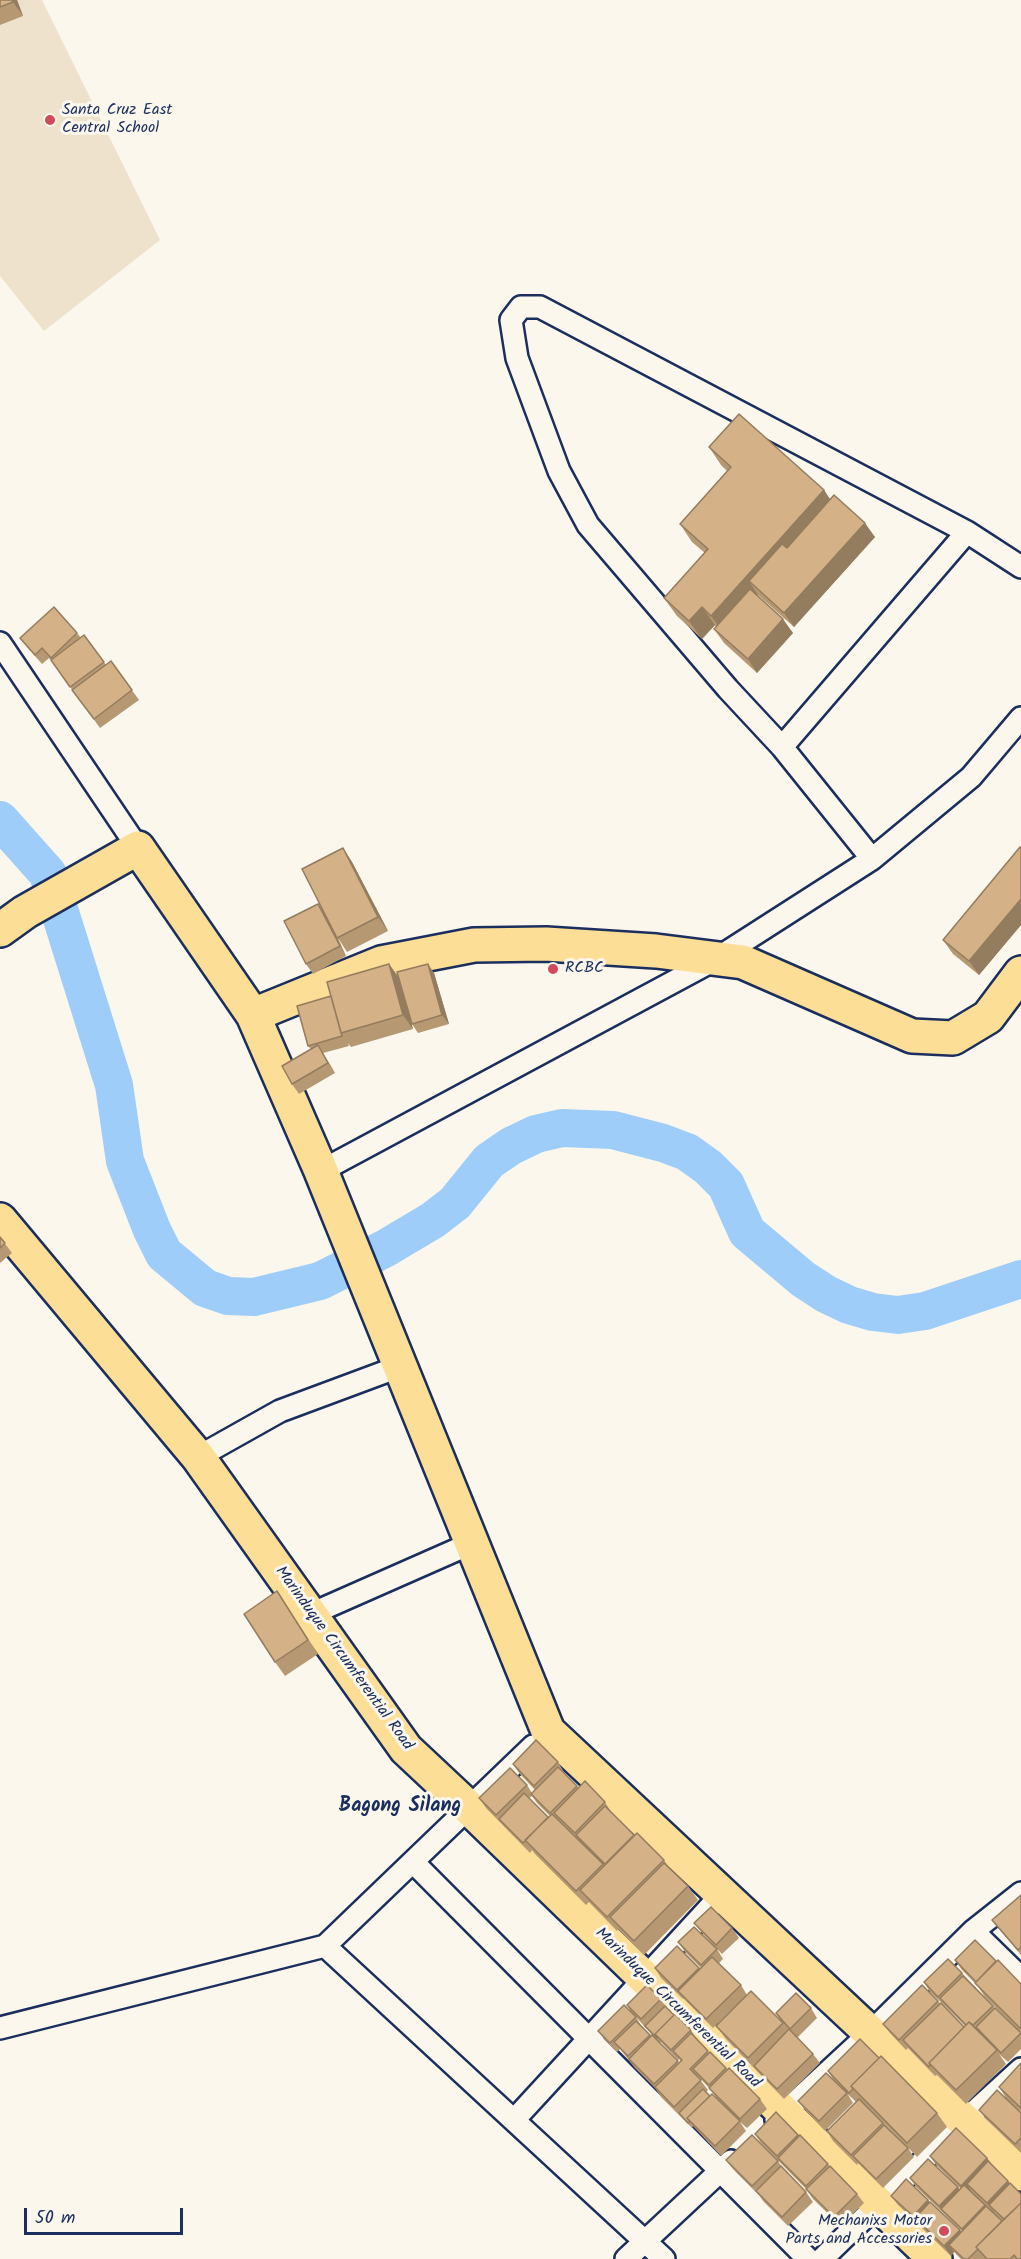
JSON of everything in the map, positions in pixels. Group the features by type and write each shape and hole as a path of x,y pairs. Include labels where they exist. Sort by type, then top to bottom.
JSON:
{"main road":[{"path":"13,921 138,848 253,1015 321,1171 548,1731 1021,2174"},
{"path":"253,1015 381,963 474,945 546,944 656,951 743,962 912,1036 953,1038 988,1017 1021,973"},
{"name":"Marinduque Circumferential Road","path":"0,1220 198,1457 406,1749 470,1808 935,2259"}],"street":[{"path":"872,860 782,747 728,689 588,525 559,471 517,358 511,321 521,307 540,307 967,532 1021,567"},
{"path":"782,747 967,532"},
{"path":"0,643 138,848"},
{"path":"321,1171 716,959 872,860 971,777 1021,718"},
{"path":"198,1457 280,1411 401,1366"},
{"path":"310,1614 472,1543"},
{"path":"0,2028 325,1946 548,1731"},
{"path":"413,1862 808,2259"},
{"path":"760,2134 870,2033 973,1931 1021,1893"},
{"path":"514,2120 722,1894"},
{"path":"973,1931 1021,1978"},
{"path":"325,1946 664,2259"},
{"path":"822,2259 964,2121 1021,2070"},
{"path":"626,2259 744,2149"}],"shaded area":[{"name":"Santa Cruz East Central School","path":"0,0 42,0 160,240 44,331 0,276"}],"building":[{"path":"0,0 12,0 13,2 0,7"},
{"path":"739,414 824,490 711,616 702,607 689,621 664,598 708,549 680,524 731,467 709,447"},
{"path":"834,495 865,523 784,613 749,581 782,544 787,548"},
{"path":"750,589 783,619 748,659 714,629"},
{"path":"54,607 77,633 51,658 42,648 35,655 20,638"},
{"path":"84,635 104,662 70,687 51,660"},
{"path":"111,661 132,690 94,719 72,690"},
{"path":"1020,847 1021,899 969,961 943,940"},
{"path":"343,848 378,917 337,938 302,869"},
{"path":"318,904 340,946 306,964 284,921"},
{"path":"389,964 403,1015 341,1033 327,982"},
{"path":"428,964 442,1015 412,1024 397,972"},
{"path":"331,996 342,1036 308,1046 297,1006"},
{"path":"318,1045 328,1063 292,1084 282,1066"},
{"path":"0,1237 5,1243 0,1248"},
{"path":"277,1591 308,1640 275,1662 244,1614"},
{"path":"536,1740 558,1762 534,1786 513,1764"},
{"path":"558,1767 577,1786 550,1813 531,1794"},
{"path":"510,1768 527,1785 496,1815 479,1798"},
{"path":"585,1781 605,1802 575,1833 554,1813"},
{"path":"524,1793 548,1817 523,1843 499,1819"},
{"path":"605,1806 634,1835 605,1864 576,1835"},
{"path":"552,1814 603,1864 576,1891 525,1840"},
{"path":"637,1833 664,1860 607,1917 580,1890"},
{"path":"664,1863 688,1886 634,1941 610,1917"},
{"path":"1021,1895 1021,1947 1018,1950 992,1920"},
{"path":"711,1907 732,1928 716,1945 694,1923"},
{"path":"694,1927 717,1949 701,1965 678,1942"},
{"path":"975,1940 996,1961 976,1982 955,1960"},
{"path":"677,1946 699,1968 677,1990 655,1968"},
{"path":"712,1957 741,1985 706,2019 678,1991"},
{"path":"948,1959 962,1973 938,1997 924,1982"},
{"path":"998,1960 1021,1984 1021,2029 975,1983"},
{"path":"963,1976 993,2006 973,2025 969,2022 966,2025 940,1998"},
{"path":"647,1985 661,1999 641,2019 627,2005"},
{"path":"922,1985 938,2001 899,2040 883,2024"},
{"path":"751,1991 783,2023 748,2058 716,2026"},
{"path":"796,1993 811,2008 790,2029 776,2013"},
{"path":"941,2003 964,2027 929,2063 929,2067 903,2040"},
{"path":"624,2005 636,2017 610,2043 598,2031"},
{"path":"665,2006 674,2015 655,2034 657,2038 645,2026"},
{"path":"995,2008 1021,2033 1001,2053 976,2027"},
{"path":"675,2014 691,2030 671,2050 655,2034"},
{"path":"636,2021 650,2035 628,2056 614,2042"},
{"path":"969,2022 997,2050 956,2090 929,2063"},
{"path":"789,2029 813,2054 777,2089 754,2066"},
{"path":"691,2033 708,2051 690,2069 701,2080 674,2107 655,2087 682,2060 673,2051"},
{"path":"652,2035 678,2061 654,2084 629,2059"},
{"path":"860,2039 879,2058 851,2086 853,2089 849,2093 828,2071"},
{"path":"710,2052 726,2068 709,2085 693,2069"},
{"path":"881,2056 937,2113 907,2143 851,2086"},
{"path":"1021,2063 1021,2108 999,2087"},
{"path":"729,2068 760,2099 740,2119 709,2088"},
{"path":"826,2073 847,2093 819,2121 798,2101"},
{"path":"703,2089 710,2096 687,2118 690,2122 688,2123 679,2113"},
{"path":"997,2090 1021,2113 1021,2138 1015,2144 979,2110"},
{"path":"712,2094 740,2121 715,2146 687,2118"},
{"path":"859,2099 883,2123 851,2155 827,2131"},
{"path":"776,2112 798,2135 777,2156 755,2134"},
{"path":"884,2125 908,2148 876,2179 853,2156"},
{"path":"956,2128 987,2158 961,2186 930,2156"},
{"path":"752,2135 778,2161 752,2186 726,2160"},
{"path":"800,2135 828,2164 806,2186 778,2158"},
{"path":"928,2159 958,2187 939,2206 910,2178"},
{"path":"988,2161 1008,2181 987,2203 967,2184"},
{"path":"781,2166 806,2192 782,2217 756,2191"},
{"path":"830,2166 857,2194 834,2217 806,2189"},
{"path":"906,2179 928,2200 913,2216 891,2196"},
{"path":"1010,2183 1021,2194 1021,2203 1004,2219 989,2205"},
{"path":"964,2185 985,2205 962,2229 941,2209"},
{"path":"930,2202 960,2230 944,2246 915,2218"},
{"path":"1021,2203 1021,2259 1017,2259 1014,2255 1010,2259 987,2259 976,2247"},
{"path":"986,2206 1002,2221 976,2247 978,2249 968,2259 964,2259 949,2245"}],"waterway":[{"path":"0,820 48,874 114,1085 125,1161 152,1230 164,1254 205,1288 228,1296 254,1297 320,1281 386,1248 433,1220 455,1203 489,1161 511,1146 536,1134 562,1128 613,1130 687,1152 708,1167 726,1185 747,1232 803,1279 849,1305 873,1312 898,1315 925,1311 1021,1279"}],"place":[{"name":"Santa Cruz East Central School","path":"50,120"},
{"name":"RCBC","path":"553,969"},
{"name":"Mechanixs Motor Parts and Accessories","path":"944,2231"}],"district":[{"name":"Bagong Silang","path":"400,1808"}]}
